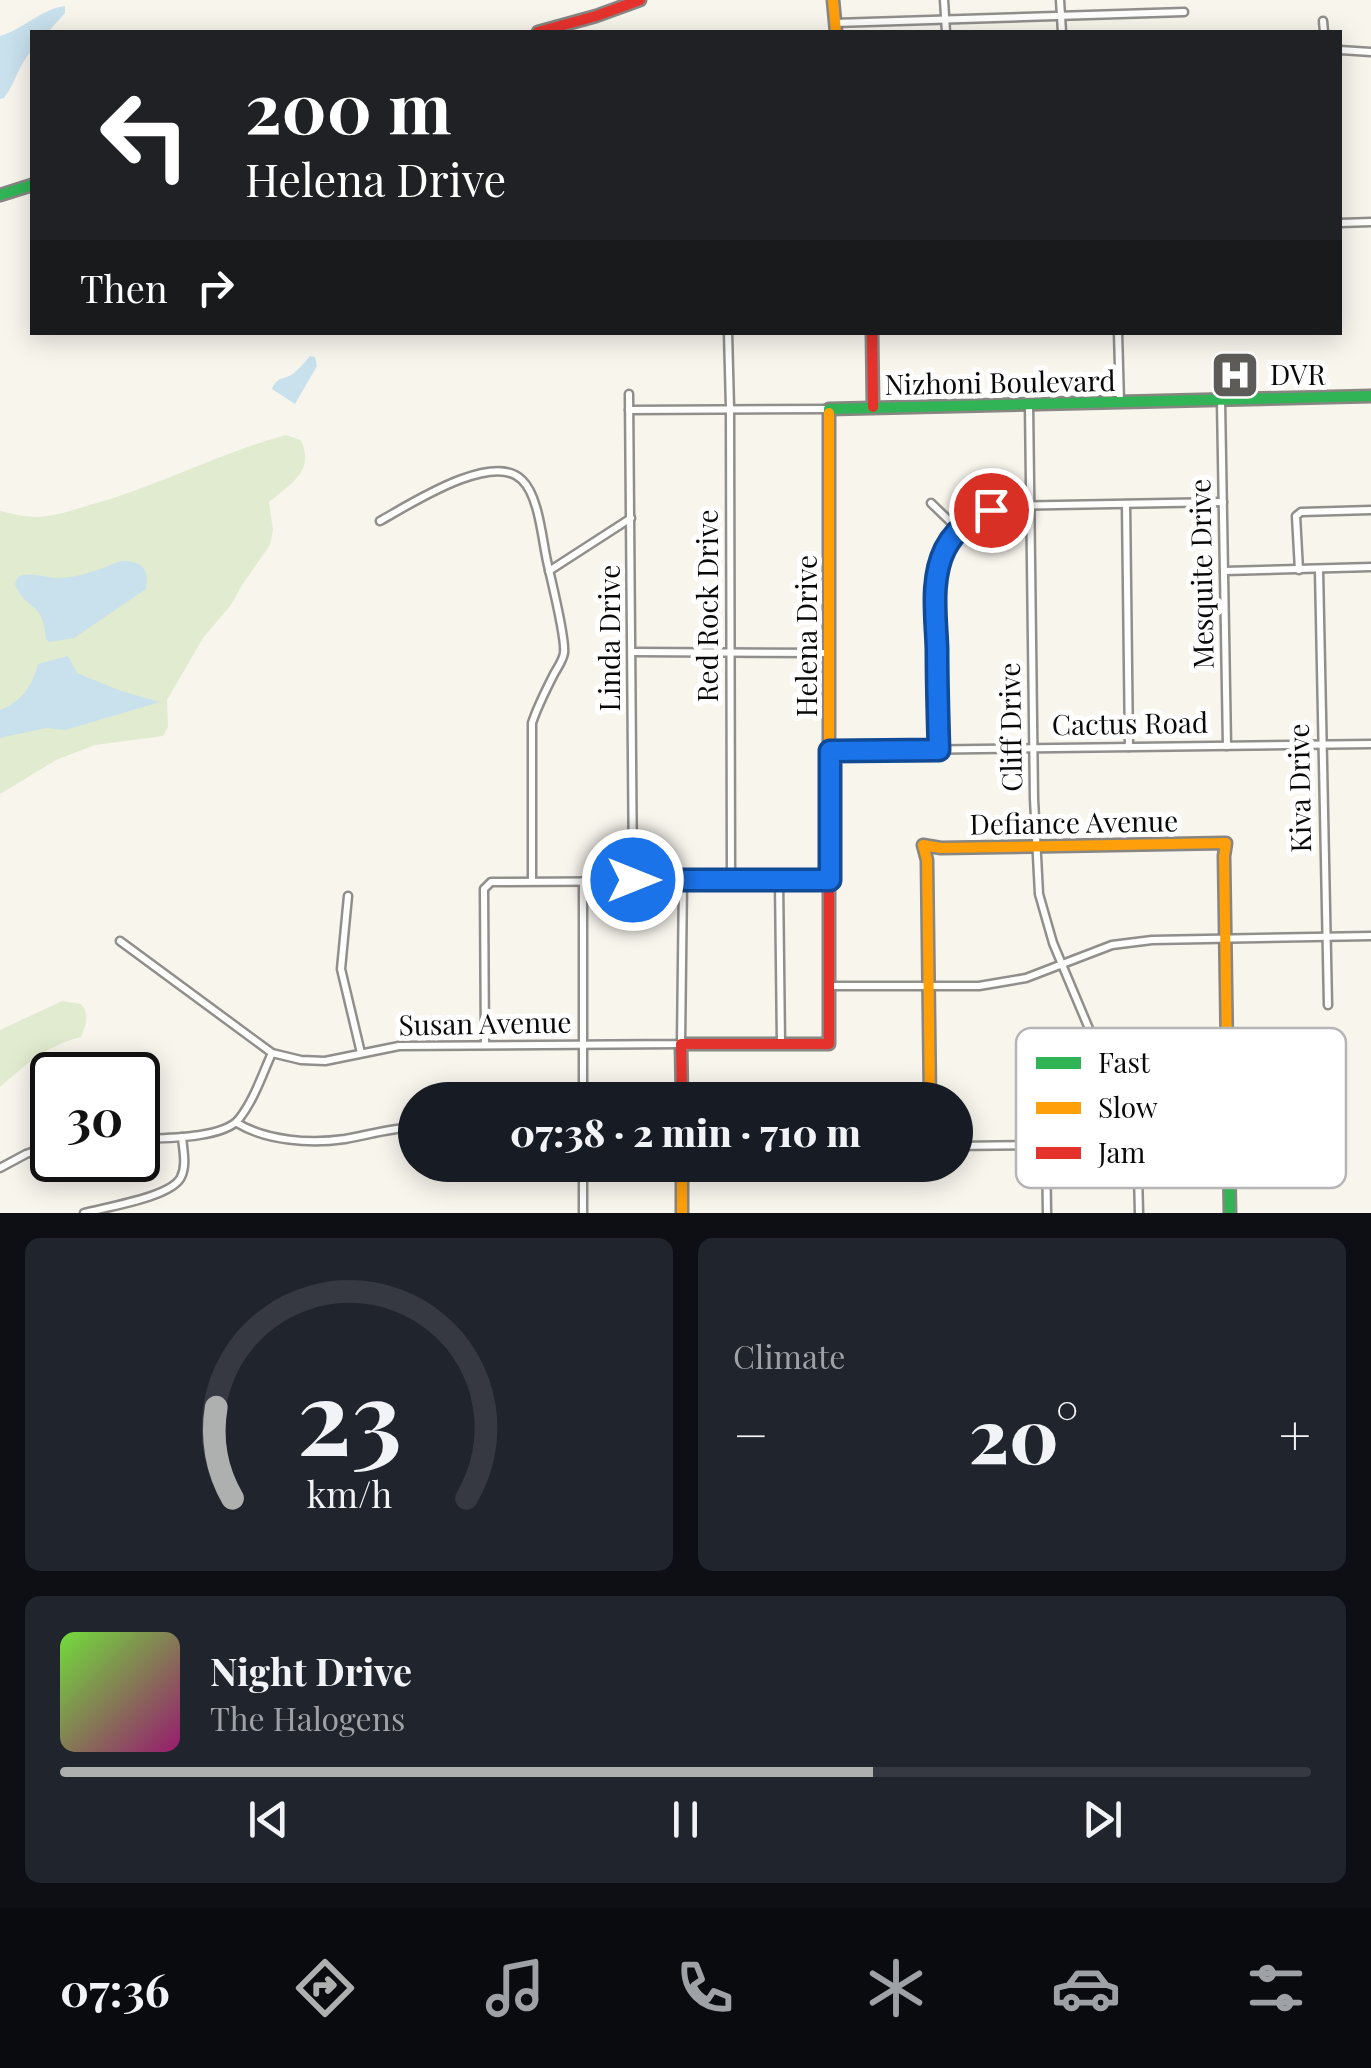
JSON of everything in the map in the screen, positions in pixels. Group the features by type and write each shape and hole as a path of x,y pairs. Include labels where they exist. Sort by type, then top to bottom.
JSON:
{"main road":[{"path":"545,30 640,0"},
{"path":"834,0 835,28"},
{"path":"0,195 30,186"},
{"path":"872,335 873,408"},
{"name":"Nizhoni Boulevard","path":"829,409 1371,396"},
{"name":"Helena Drive","path":"829,409 830,1044"},
{"name":"Defiance Avenue","path":"929,987 927,860 922,846 1226,843 1226,938"},
{"path":"1226,938 1227,1028"},
{"path":"929,987 930,1082"},
{"path":"681,1044 682,1082"},
{"name":"Susan Avenue","path":"681,1044 830,1044"},
{"path":"682,1182 682,1213"},
{"path":"1230,1188 1230,1213"}],"street":[{"path":"944,0 946,30"},
{"path":"1060,0 1062,30"},
{"path":"835,28 1184,12"},
{"path":"1323,21 1324,30"},
{"path":"1342,50 1371,52"},
{"path":"1342,223 1371,222"},
{"name":"Red Rock Drive","path":"728,335 731,880"},
{"path":"1118,335 1120,403"},
{"name":"Linda Drive","path":"629,394 633,880"},
{"name":"Mesquite Drive","path":"1221,401 1227,746"},
{"name":"Cliff Drive","path":"1029,403 1036,847 1042,910 1089,1028"},
{"name":"Nizhoni Boulevard","path":"629,410 829,409"},
{"path":"380,520 476,474 513,474 531,492 564,654 532,723 532,880"},
{"path":"939,750 938,568 945,549 959,530 978,515 1006,506 1223,502"},
{"path":"931,503 959,530"},
{"path":"1126,504 1128,747"},
{"path":"1299,570 1296,516 1301,512 1371,510"},
{"path":"549,571 631,518"},
{"path":"1224,572 1371,567"},
{"name":"Kiva Drive","path":"1320,570 1328,1005"},
{"path":"632,652 830,653"},
{"name":"Cactus Road","path":"830,751 1371,744"},
{"path":"681,1044 682,880"},
{"path":"485,1044 484,890 492,882 830,880"},
{"path":"582,1082 583,881"},
{"path":"779,881 780,1044"},
{"path":"348,896 341,970 360,1053"},
{"path":"830,986 979,986 1026,978 1123,943 1371,936"},
{"name":"Susan Avenue","path":"120,941 272,1054 301,1060 326,1061 399,1046 681,1044"},
{"path":"160,1138 214,1132 236,1123 272,1054"},
{"path":"236,1123 248,1130 318,1142 398,1128"},
{"path":"84,1213 166,1191 180,1182 185,1167 182,1137"},
{"path":"973,1146 1016,1145"},
{"path":"0,1168 30,1153"},
{"path":"583,1182 583,1213"},
{"path":"1047,1188 1047,1213"},
{"name":"Cliff Drive","path":"1138,1188 1139,1213"}],"green space":[{"path":"286,435 301,440 305,451 303,469 269,502 273,530 270,545 231,605 203,638 167,700 168,727 163,736 95,745 56,760 0,794 0,511 38,517 64,512 115,498"},
{"path":"62,1001 81,1004 86,1012 81,1037 45,1052 30,1052 30,1062 0,1087 0,1030"}],"water":[{"path":"65,6 65,13 50,30 30,30 30,53 0,99 0,36"},
{"path":"310,356 315,357 317,366 295,404 272,389 276,382 294,373"},
{"path":"121,561 142,567 146,589 74,638 49,642 42,618 15,584 23,575 74,576"},
{"path":"68,656 77,673 160,702 65,730 46,728 0,738 0,710 25,692 38,664"}],"traffic: fast":[{"path":"0,195 30,186"},
{"path":"829,413 829,409 1371,396"},
{"path":"1230,1188 1230,1213"}],"traffic: slow":[{"path":"833,0 836,30"},
{"path":"829,413 829,829"},
{"path":"930,1082 927,860 923,845 941,848 1226,843 1227,1028"},
{"path":"682,1182 682,1213"}],"traffic: jam":[{"path":"545,30 640,0"},
{"path":"872,335 873,407"},
{"path":"682,1082 681,1044 829,1044 829,829"}],"place":[{"name":"DVR","path":"1235,375"}],"route":[{"path":"633,880 830,880 830,751 939,750 938,568 945,549 959,530 991,510"}]}
